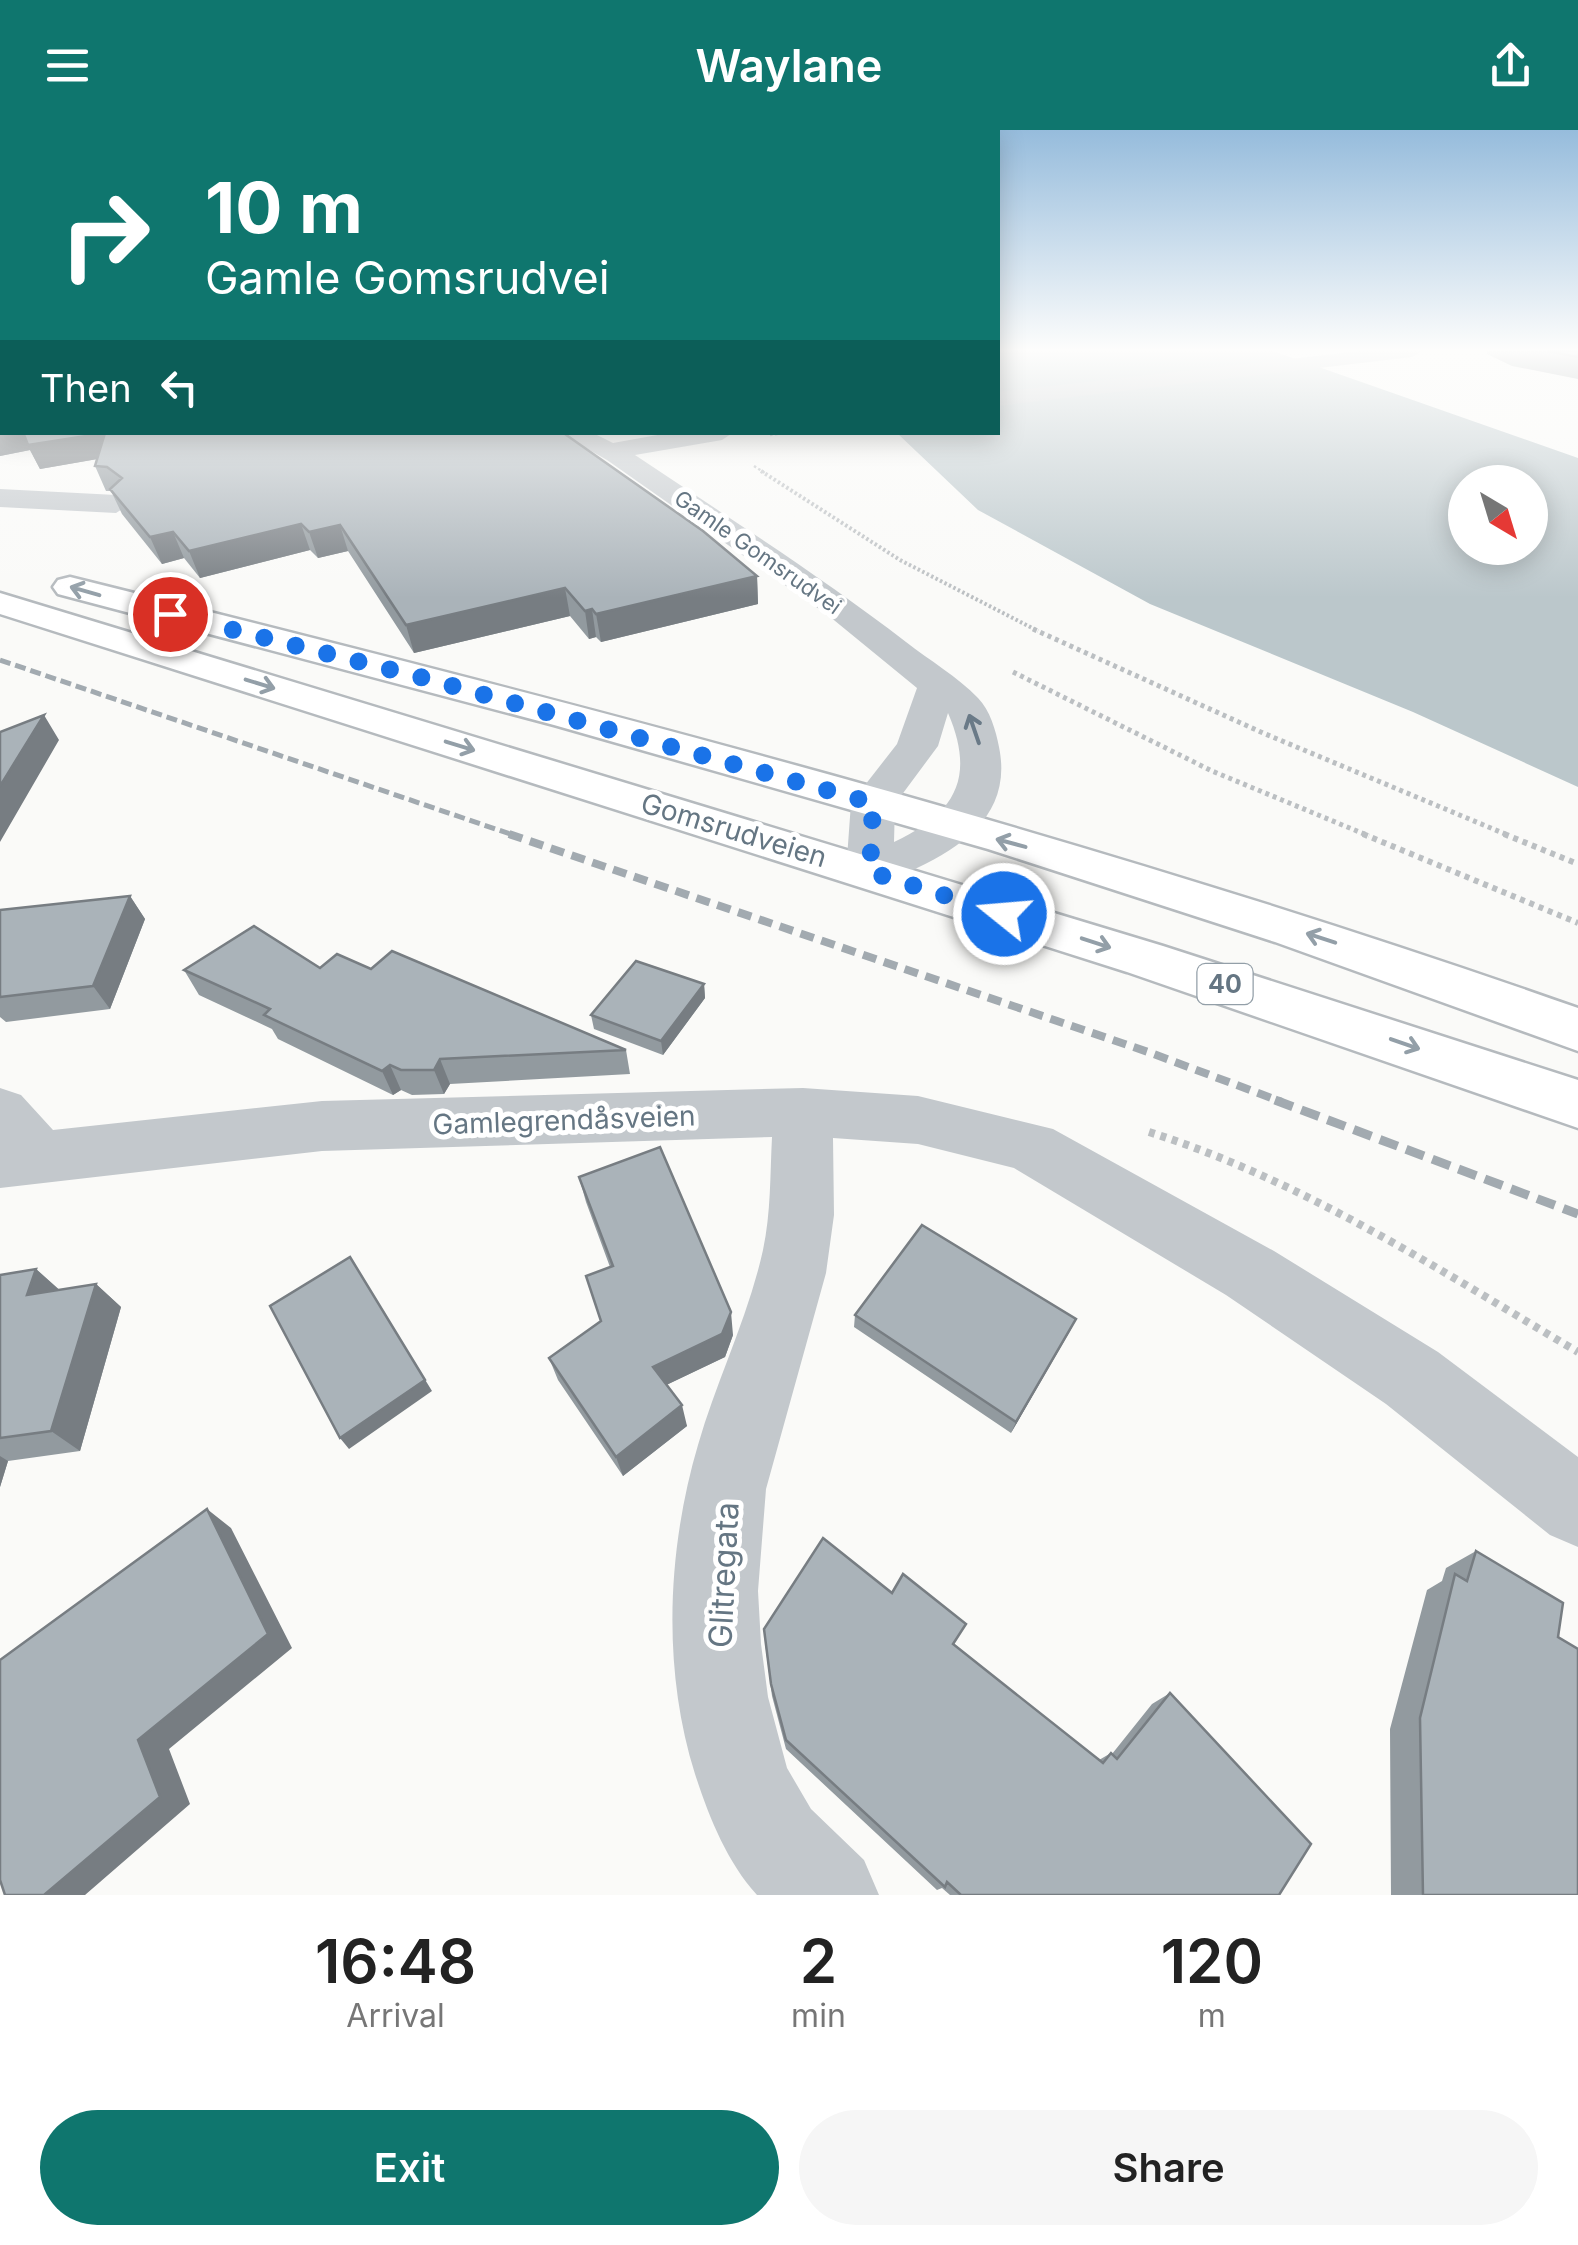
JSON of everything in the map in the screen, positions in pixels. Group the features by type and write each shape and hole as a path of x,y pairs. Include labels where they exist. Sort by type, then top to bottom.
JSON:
{"main road":[{"path":"0,566 873,803 1270,921 1578,1030"},
{"name":"Gomsrudveien","path":"0,603 1263,996 1578,1104"}],"street":[{"name":"Gamle Gomsrudvei","path":"577,435 611,450 894,646 966,707 976,728 982,757 972,802 956,828"},
{"path":"611,450 704,435"},
{"path":"0,498 61,498 116,504"},
{"path":"937,686 917,746 873,803 870,872 956,828"},
{"path":"0,1112 20,1159"},
{"name":"Gamlegrendåsveien","path":"20,1159 322,1126 803,1112 918,1120 1031,1146 1111,1197 1250,1273 1412,1378 1578,1507"},
{"name":"Glitregata","path":"803,1112 798,1246 778,1325 736,1446 721,1526 720,1678 731,1749 771,1836 828,1895"}],"path":[{"path":"746,460 809,506 991,611 1224,716 1578,864"},
{"path":"998,664 1212,771 1578,922"},
{"path":"1135,1128 1186,1142 1290,1190 1578,1352"}],"shaded area":[{"path":"1508,433 1578,458 1578,787 1413,712 1150,604 978,510 899,435"}],"building":[{"path":"24,435 92,435 28,445"},
{"path":"104,435 566,435 703,531 757,576 596,614 592,609 585,611 565,588 406,625 340,525 309,532 301,524 189,551 173,532 150,537 110,489 122,478 107,467 95,466"},
{"path":"44,715 0,786 0,732"},
{"path":"130,896 93,986 0,997 0,910"},
{"path":"254,926 320,968 337,954 371,969 392,951 626,1050 440,1059 434,1070 401,1070 390,1065 382,1071 264,1015 270,1009 184,970"},
{"path":"636,961 704,984 661,1041 591,1015"},
{"path":"660,1147 731,1312 722,1334 653,1367 682,1405 616,1457 549,1358 601,1321 586,1276 613,1266 579,1177"},
{"path":"922,1225 1076,1319 1016,1422 855,1315"},
{"path":"350,1257 425,1380 340,1438 270,1306"},
{"path":"36,1269 27,1295 96,1284 51,1431 0,1438 0,1275"},
{"path":"207,1509 268,1634 138,1740 160,1797 44,1895 5,1895 0,1880 0,1660"},
{"path":"823,1538 892,1593 903,1574 966,1624 953,1644 1103,1763 1111,1753 1117,1759 1170,1693 1311,1844 1279,1895 961,1895 947,1882 945,1887 786,1740 771,1684 764,1629"},
{"path":"1476,1551 1563,1603 1558,1637 1578,1649 1578,1895 1423,1895 1420,1718 1455,1574 1467,1581"}],"railway":[{"path":"0,660 516,836"},
{"path":"509,834 1151,1053 1282,1102"},
{"path":"1275,1100 1578,1214"}],"route":[{"path":"170,614 424,678 873,803 870,872 1004,914"}]}
